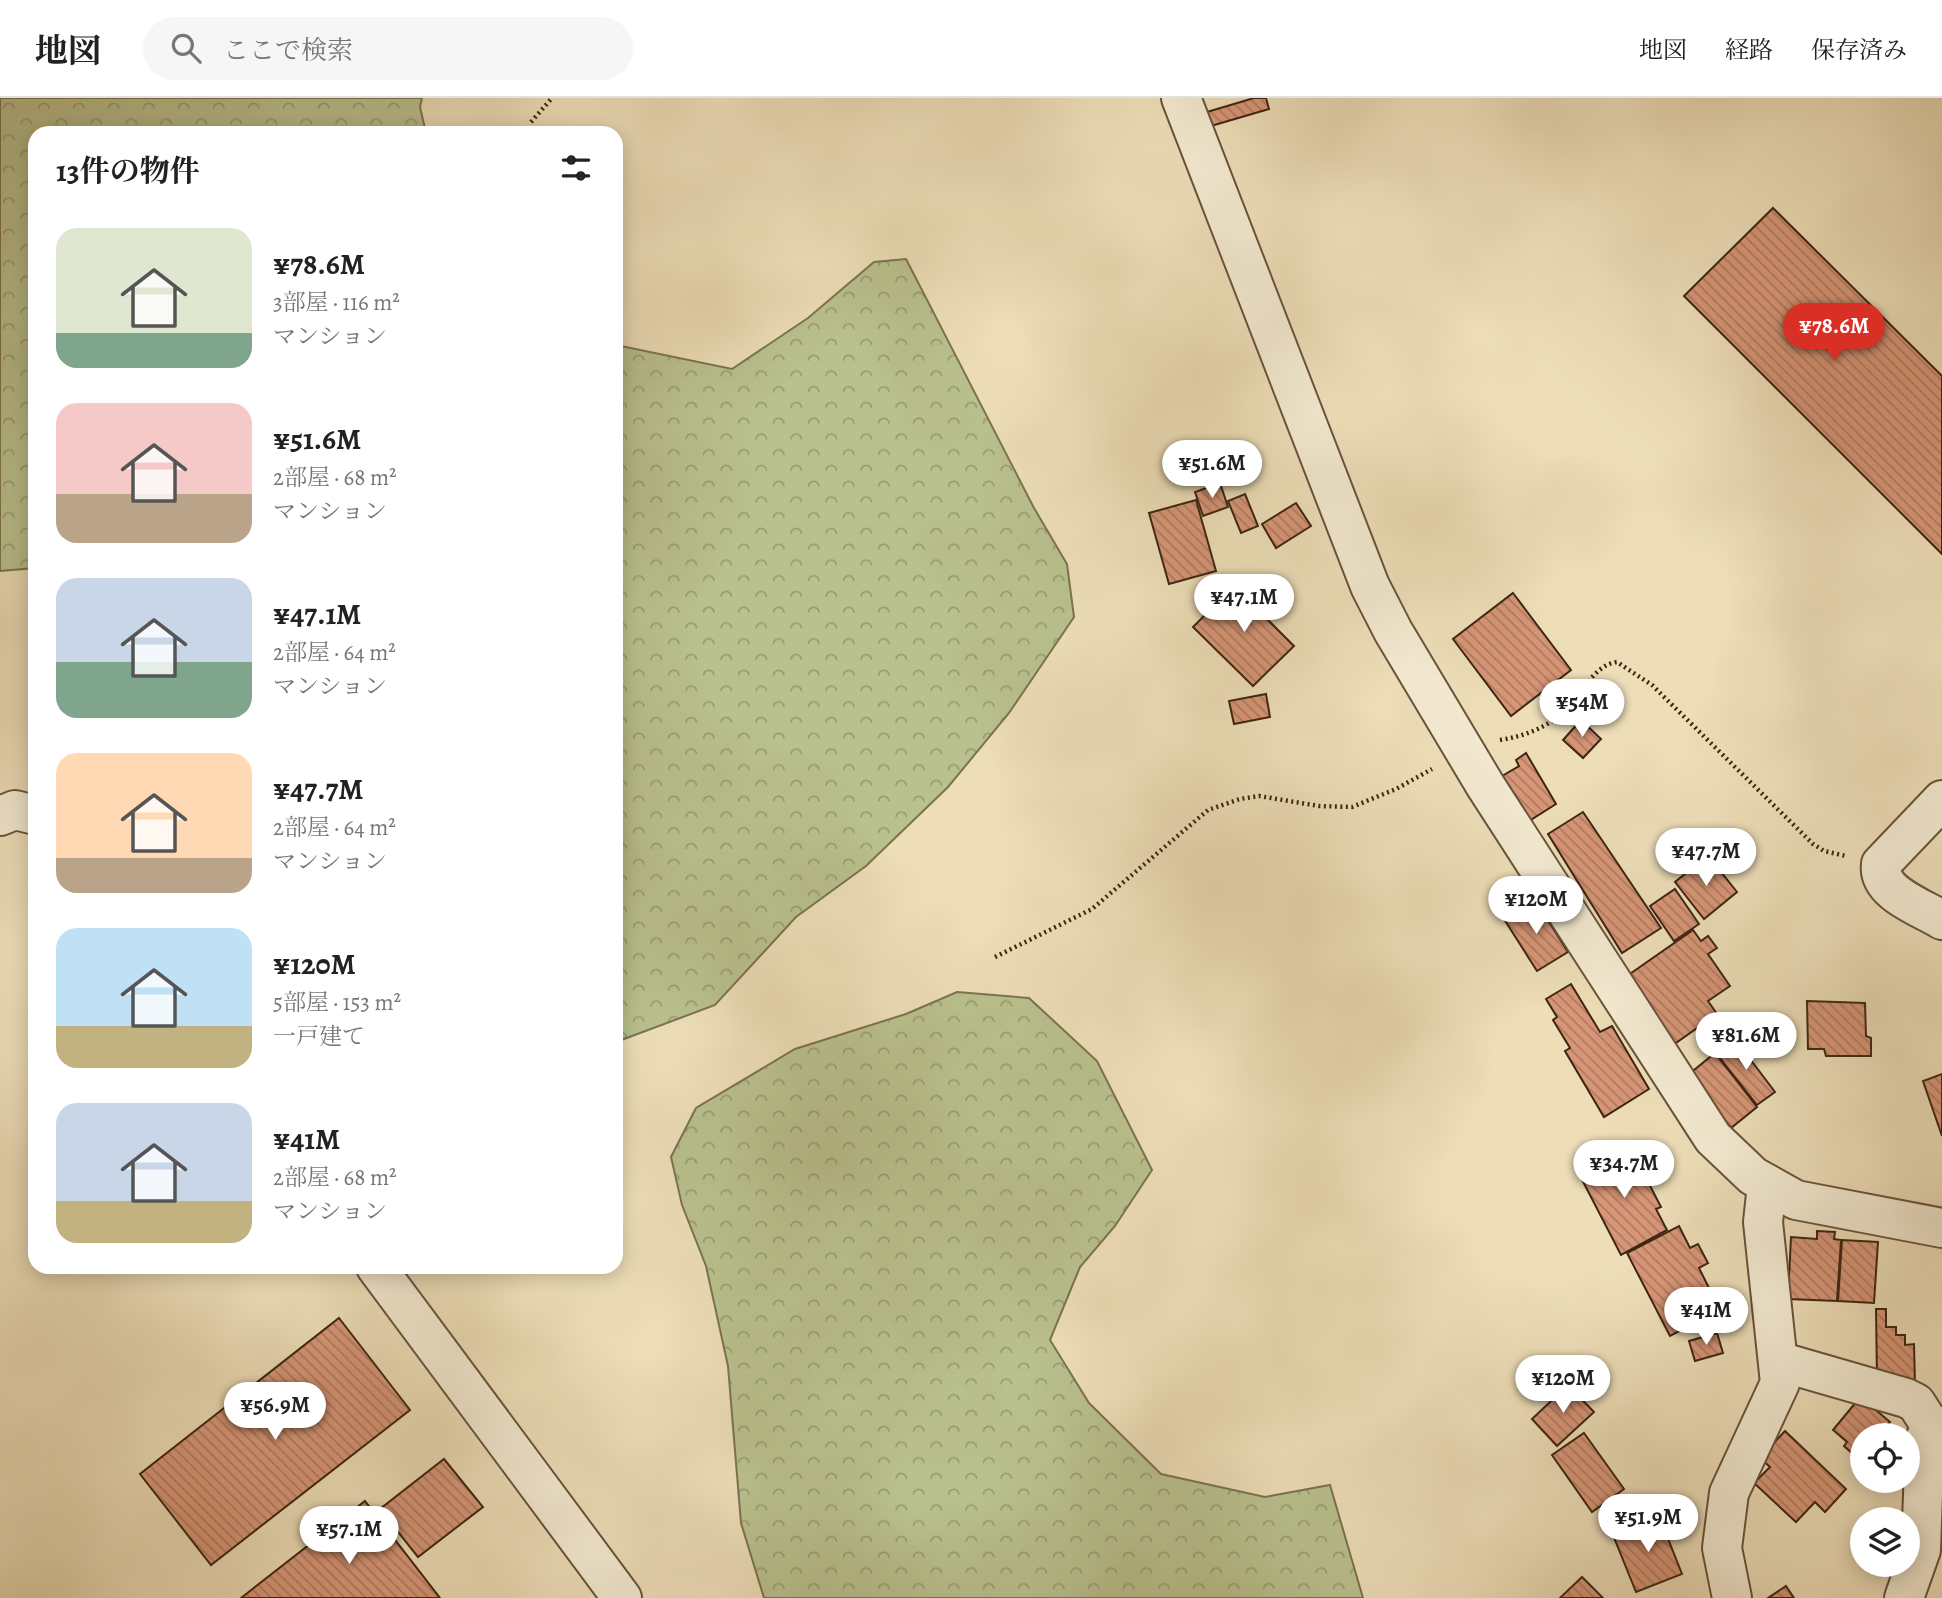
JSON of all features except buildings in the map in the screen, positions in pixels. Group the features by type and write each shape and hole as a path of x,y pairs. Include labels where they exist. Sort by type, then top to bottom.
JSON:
{"street":[{"path":"1181,98 1370,586 1393,631 1485,785 1567,908 1693,1108 1734,1161 1767,1185 1796,1200 1942,1228"},
{"path":"1942,800 1881,863 1880,870 1889,890 1942,920"},
{"path":"0,816 15,810 28,813"},
{"path":"1732,1598 1722,1548 1723,1520 1729,1493 1780,1383 1763,1234 1767,1185"},
{"path":"381,1274 622,1598"},
{"path":"1778,1361 1906,1398 1916,1403 1937,1427 1925,1438 1921,1550 1904,1598"}],"path":[{"path":"531,122 552,98"}],"green space":[{"path":"0,98 422,98 420,107 424,126 28,126 28,569 0,571"},
{"path":"906,259 1034,508 1067,564 1074,617 1009,713 948,787 866,866 796,917 715,1005 623,1039 623,346 732,369 808,318 874,262"},
{"path":"957,992 1029,998 1097,1061 1152,1170 1115,1226 1080,1267 1050,1340 1089,1403 1161,1474 1265,1497 1330,1485 1363,1598 764,1598 741,1523 728,1366 706,1266 682,1205 671,1157 696,1108 795,1049 906,1014"}]}
